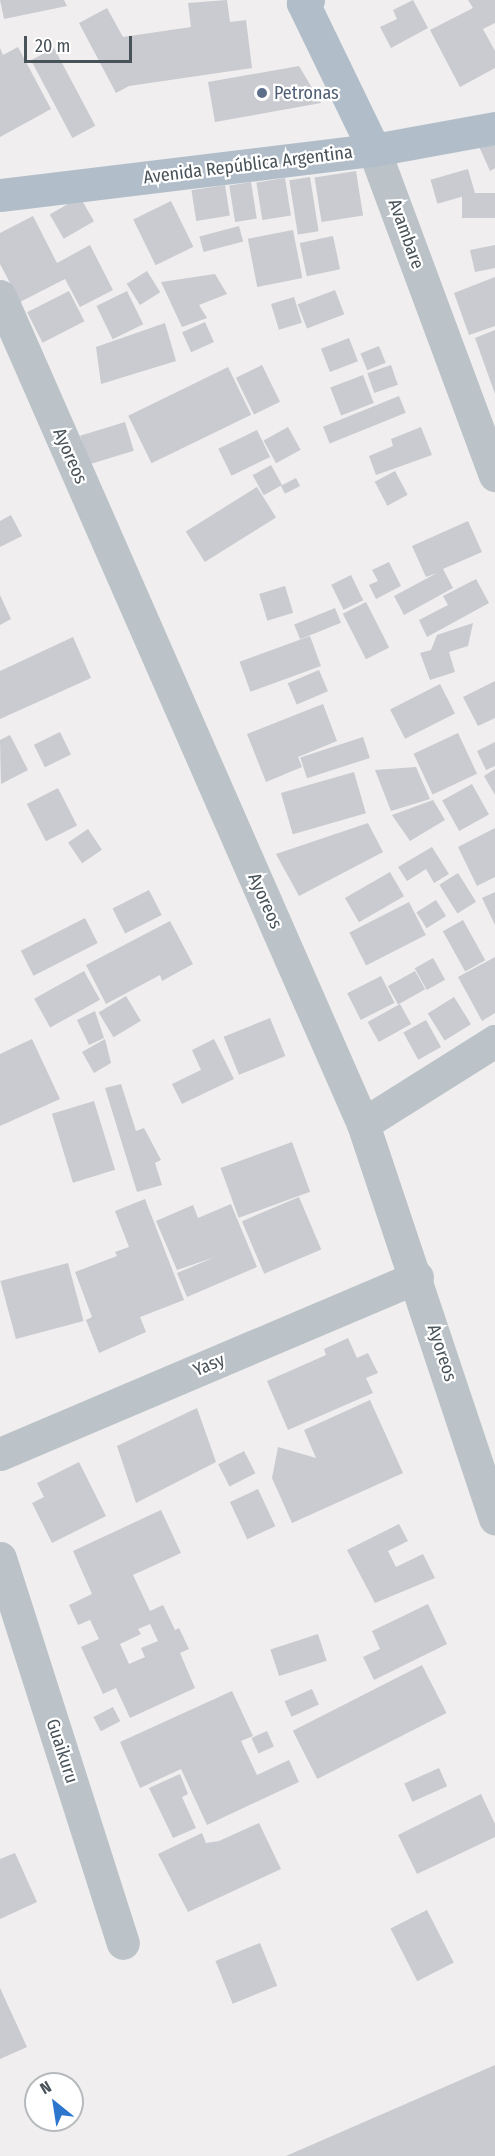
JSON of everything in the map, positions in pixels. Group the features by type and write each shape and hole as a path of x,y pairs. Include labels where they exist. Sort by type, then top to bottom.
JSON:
{"main road":[{"name":"Avambare","path":"304,1 374,150"},
{"name":"Avenida República Argentina","path":"0,195 374,150 495,128"}],"street":[{"name":"Avambare","path":"374,150 495,475"},
{"name":"Ayoreos","path":"0,296 363,1124 417,1277 495,1518"},
{"path":"363,1124 495,1041"},
{"name":"Yasy","path":"0,1454 417,1277"},
{"name":"Guaikuru","path":"0,1558 123,1944"}],"building":[{"path":"0,0 64,0 67,6 4,19"},
{"path":"227,0 230,22 246,20 252,68 129,86 116,93 79,23 107,8 123,37 191,27 188,3"},
{"path":"413,0 428,28 391,48 380,27 397,19 393,10"},
{"path":"468,0 495,0 495,23 483,29 495,51 495,68 460,87 430,30 473,8"},
{"path":"18,47 51,109 0,137 0,48 3,55"},
{"path":"54,48 95,126 72,138 31,60"},
{"name":"Petronas","path":"299,66 321,103 215,122 208,82"},
{"path":"495,134 495,168 490,171 477,142"},
{"path":"468,169 475,193 437,204 431,180"},
{"path":"356,171 363,215 322,222 315,178"},
{"path":"310,177 319,231 298,235 289,180"},
{"path":"285,178 291,216 262,220 256,183"},
{"path":"251,182 257,219 235,222 229,185"},
{"path":"225,185 230,216 196,221 191,190"},
{"path":"462,193 495,193 495,218 462,218"},
{"path":"80,197 94,221 64,239 50,214"},
{"path":"171,201 193,247 156,265 133,219"},
{"path":"33,216 57,263 90,245 113,290 80,307 65,279 20,302 0,264 0,233"},
{"path":"239,226 243,241 204,252 199,237"},
{"path":"293,230 302,278 257,287 248,239"},
{"path":"333,236 340,269 307,276 300,243"},
{"path":"495,245 495,268 475,272 470,250"},
{"path":"147,271 160,292 140,305 127,284"},
{"path":"215,274 227,294 199,305 207,318 182,327 161,282"},
{"path":"495,277 495,326 469,335 454,293"},
{"path":"335,290 344,314 307,329 298,304"},
{"path":"69,291 84,321 43,343 27,312"},
{"path":"127,291 143,324 113,339 96,306"},
{"path":"294,297 302,323 279,330 271,304"},
{"path":"205,322 214,342 191,352 182,332"},
{"path":"165,323 176,361 101,384 96,347"},
{"path":"495,330 495,394 475,338"},
{"path":"349,338 358,361 330,372 321,349"},
{"path":"379,346 386,363 367,370 360,353"},
{"path":"262,365 280,402 254,415 236,378"},
{"path":"391,365 398,385 374,393 367,373"},
{"path":"228,367 251,415 151,463 128,416"},
{"path":"363,375 374,403 341,416 330,388"},
{"path":"399,396 406,413 330,443 323,427"},
{"path":"125,422 134,451 89,464 80,436"},
{"path":"288,427 301,450 276,463 264,441"},
{"path":"421,427 432,455 376,475 369,456 393,446 391,439"},
{"path":"257,430 270,457 232,476 218,449"},
{"path":"271,465 282,485 264,495 253,475"},
{"path":"395,471 408,495 387,506 375,482"},
{"path":"296,478 300,486 285,494 281,486"},
{"path":"257,487 276,518 205,562 186,532"},
{"path":"11,515 22,536 0,547 0,521"},
{"path":"468,521 482,552 443,569 453,588 404,615 394,596 437,573 426,577 412,546"},
{"path":"389,562 401,586 376,599 369,585 378,581 372,570"},
{"path":"351,575 363,600 344,610 331,585"},
{"path":"476,579 489,603 427,637 419,620 448,605 443,596"},
{"path":"285,586 293,613 267,621 259,594"},
{"path":"0,595 11,619 0,625"},
{"path":"366,602 389,647 366,659 343,614"},
{"path":"335,608 341,623 300,639 294,624"},
{"path":"473,623 468,646 449,652 455,672 430,680 420,653 431,650 437,635"},
{"path":"310,636 321,666 250,692 240,662"},
{"path":"73,637 91,678 0,719 0,671"},
{"path":"319,670 328,691 297,704 288,683"},
{"path":"495,681 495,718 478,726 463,697"},
{"path":"440,684 455,713 405,739 390,709"},
{"path":"323,704 337,741 298,757 302,767 266,782 247,734"},
{"path":"60,732 71,754 45,767 34,745"},
{"path":"458,733 477,774 433,794 414,754"},
{"path":"10,735 28,770 1,784 0,740"},
{"path":"363,737 370,758 307,778 300,757"},
{"path":"495,742 495,766 486,770 477,751"},
{"path":"416,767 430,799 391,811 375,770"},
{"path":"495,769 495,795 484,776"},
{"path":"354,772 366,813 293,834 281,793"},
{"path":"472,784 489,815 459,831 442,800"},
{"path":"58,788 77,825 46,841 27,804"},
{"path":"433,800 445,820 410,841 392,815"},
{"path":"368,823 383,852 299,896 276,854"},
{"path":"495,828 495,877 477,886 458,847"},
{"path":"88,829 102,850 82,863 68,842"},
{"path":"432,847 449,874 434,883 426,869 407,881 398,867"},
{"path":"390,872 404,896 359,922 345,898"},
{"path":"458,873 476,902 457,913 439,885"},
{"path":"149,890 162,915 125,934 112,909"},
{"path":"495,892 495,925 482,898"},
{"path":"436,900 446,916 427,928 416,912"},
{"path":"409,902 426,935 366,965 349,932"},
{"path":"85,918 98,943 34,976 21,951"},
{"path":"463,920 485,960 465,971 443,931"},
{"path":"170,921 193,964 162,981 160,975 106,1004 86,965"},
{"path":"495,957 495,1013 482,1021 458,977"},
{"path":"433,958 445,980 427,990 415,968"},
{"path":"84,971 100,1000 50,1027 34,999"},
{"path":"415,971 425,989 398,1004 388,986"},
{"path":"381,976 395,1003 361,1020 347,993"},
{"path":"126,996 141,1021 114,1037 99,1012"},
{"path":"454,997 471,1024 445,1041 428,1013"},
{"path":"400,1004 411,1024 379,1042 368,1022"},
{"path":"95,1011 104,1038 89,1045 77,1020"},
{"path":"270,1018 285,1056 239,1075 224,1037"},
{"path":"426,1020 441,1047 418,1060 403,1033"},
{"path":"32,1039 60,1099 0,1126 0,1054"},
{"path":"105,1039 111,1063 94,1073 82,1052"},
{"path":"214,1039 234,1079 182,1104 172,1084 201,1070 192,1050"},
{"path":"121,1084 136,1131 144,1128 161,1160 155,1163 162,1185 137,1192 105,1088"},
{"path":"94,1101 115,1170 73,1183 52,1114"},
{"path":"292,1142 310,1192 239,1218 221,1168"},
{"path":"299,1197 321,1249 264,1274 242,1221"},
{"path":"145,1199 184,1300 140,1317 146,1332 99,1353 86,1320 92,1317 75,1272 117,1256 115,1252 129,1247 115,1211"},
{"path":"231,1204 257,1267 187,1297 177,1273 215,1257 177,1270 156,1221 193,1205 198,1218"},
{"path":"68,1263 84,1321 16,1339 0,1281"},
{"path":"348,1338 357,1358 368,1353 378,1373 366,1378 373,1393 288,1430 267,1381 326,1355 324,1349"},
{"path":"370,1400 403,1473 292,1523 272,1478 278,1447 316,1458 304,1430"},
{"path":"197,1408 216,1462 136,1503 117,1446"},
{"path":"244,1451 255,1473 230,1486 218,1464"},
{"path":"79,1462 106,1516 52,1543 32,1503 44,1497 37,1483"},
{"path":"258,1489 275,1526 247,1539 230,1502"},
{"path":"161,1510 181,1553 133,1575 150,1611 163,1605 175,1630 179,1628 189,1649 180,1653 195,1688 130,1718 116,1688 103,1694 81,1647 99,1639 90,1620 78,1625 69,1605 92,1594 73,1551","holes":["150,1624 158,1641 141,1648 145,1657 129,1664 120,1644 141,1634 138,1629"]},
{"path":"399,1524 408,1541 388,1551 396,1567 423,1554 435,1578 375,1603 347,1550"},
{"path":"428,1604 447,1644 374,1680 363,1657 380,1649 372,1631"},
{"path":"318,1634 327,1661 279,1676 270,1649"},
{"path":"422,1665 447,1713 317,1779 293,1731"},
{"path":"312,1689 319,1705 292,1717 285,1701"},
{"path":"232,1691 253,1736 241,1741 257,1775 289,1760 299,1782 207,1825 181,1769 140,1788 120,1742"},
{"path":"113,1707 120,1721 101,1731 93,1717"},
{"path":"267,1731 274,1747 258,1753 251,1738"},
{"path":"439,1768 447,1786 412,1802 404,1783"},
{"path":"180,1774 188,1794 182,1797 196,1828 173,1838 149,1788"},
{"path":"481,1794 495,1824 495,1837 417,1874 398,1835"},
{"path":"259,1823 281,1869 188,1912 158,1854 202,1833 206,1843 219,1841"},
{"path":"15,1853 37,1902 0,1919 0,1859"},
{"path":"427,1910 454,1963 417,1981 390,1929"},
{"path":"260,1943 277,1986 233,2004 215,1961"},
{"path":"0,1988 27,2047 0,2059"},
{"path":"495,2065 495,2156 286,2156"}],"place":[{"name":"Petronas","path":"262,93"}]}
